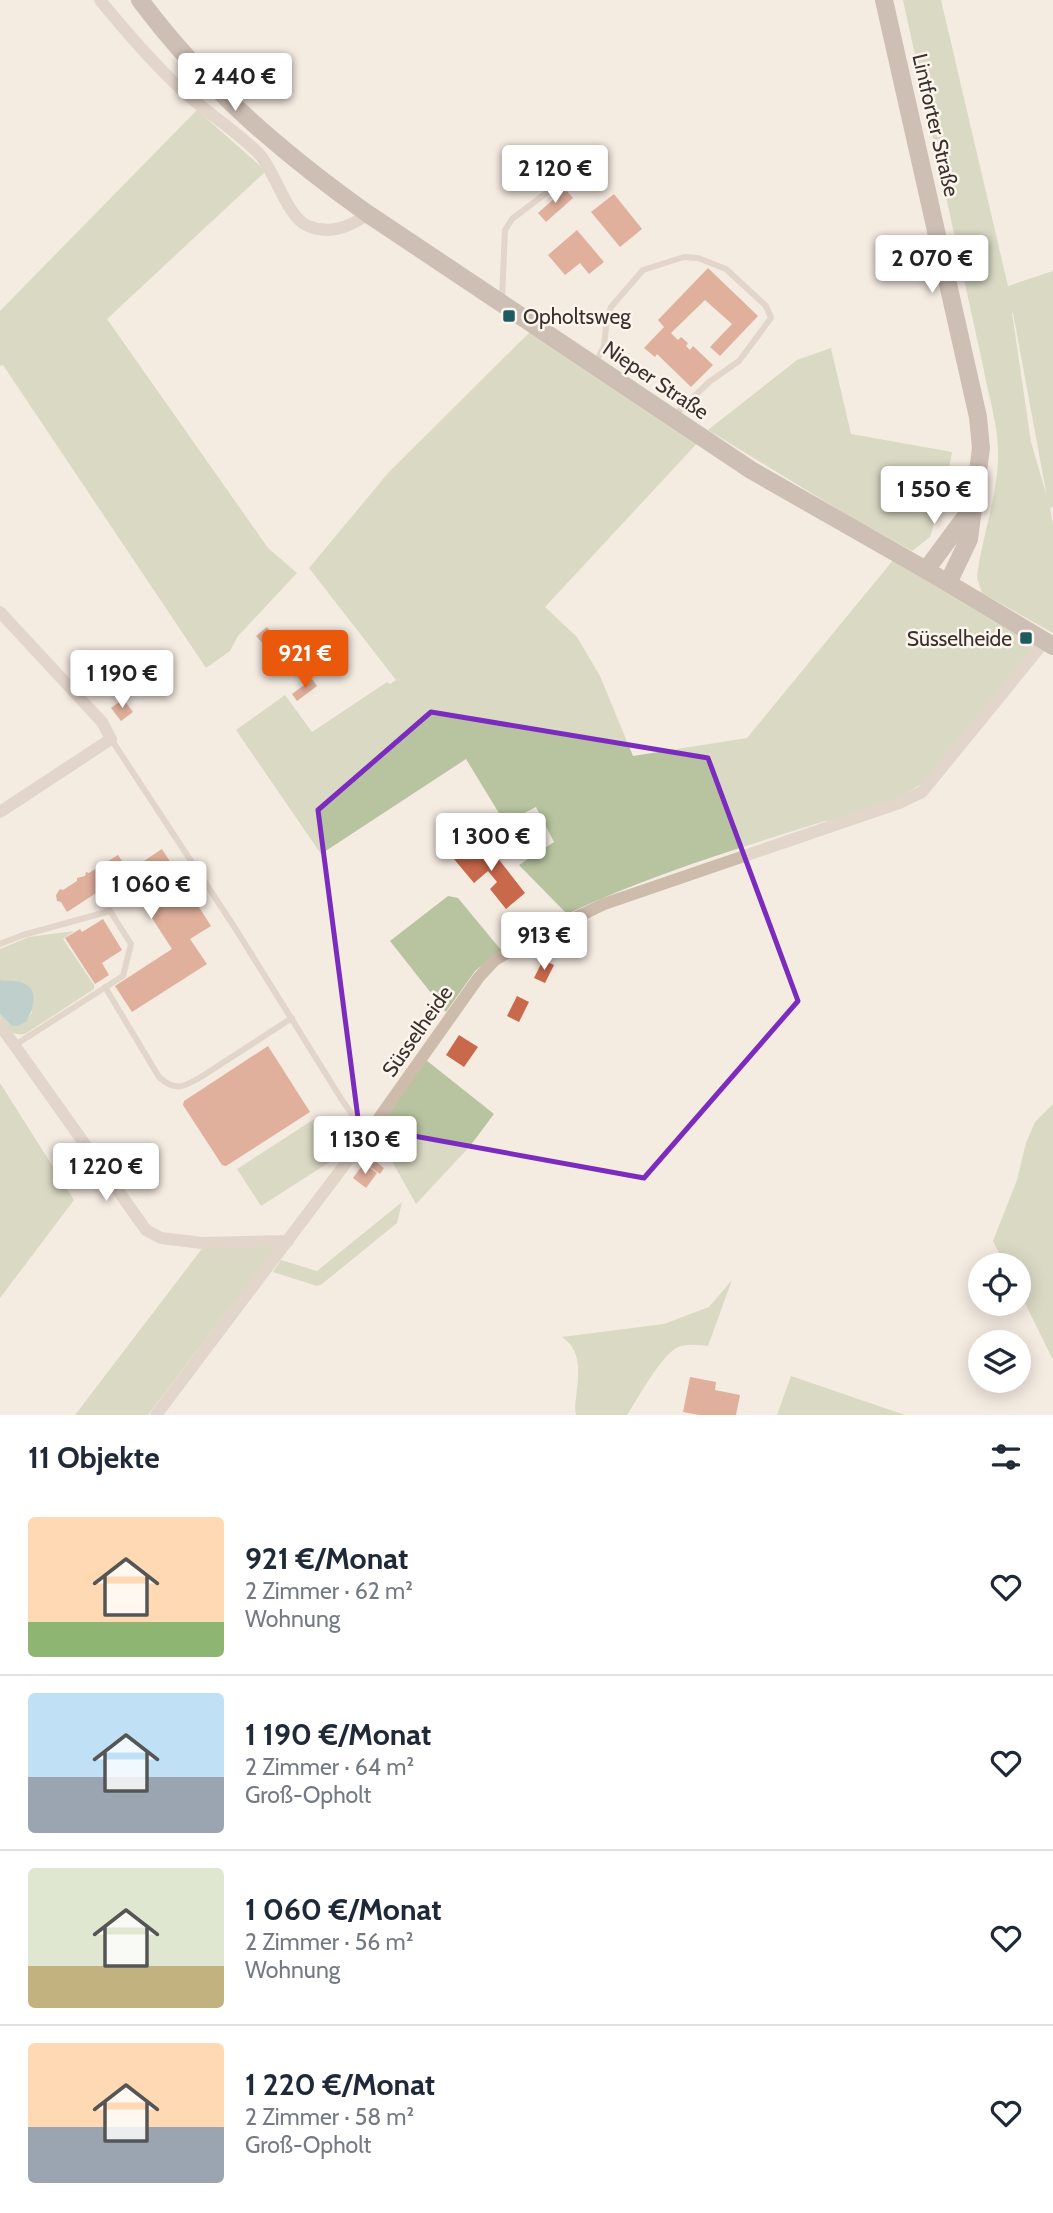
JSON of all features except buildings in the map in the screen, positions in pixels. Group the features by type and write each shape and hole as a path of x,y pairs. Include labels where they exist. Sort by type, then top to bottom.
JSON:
{"street":[{"path":"100,0 136,43 183,91 259,154 272,172 292,213 306,226 327,230 346,228 368,215"},
{"name":"Nieper Straße","path":"140,0 198,69 237,109 276,145 368,215 751,470 1049,643"},
{"name":"Lintforter Straße","path":"884,0 978,417 981,448 969,539 948,583"},
{"name":"Lintforter Straße","path":"926,570 973,507"},
{"path":"0,612 102,722 111,739 0,811"},
{"name":"Süsselheide","path":"156,1415 367,1135 479,977 495,960 527,941 604,904 899,803 922,792 1049,643"},
{"path":"0,1025 146,1230 161,1238 202,1243 288,1241"}],"lane":[{"path":"501,304 505,230 512,219 570,174"},
{"path":"594,367 604,346 611,307 643,270 684,257 698,258 726,269 766,306 771,318 739,361 709,382 671,418"},
{"path":"111,739 367,1135"},
{"path":"0,944 110,911 131,944 123,976 15,1045"},
{"path":"105,988 159,1077 167,1085 176,1087 186,1086 292,1018"}],"highlighted area":[{"path":"431,712 708,758 798,1001 644,1178 359,1126 318,810"}],"green space":[{"path":"903,0 941,0 1008,286 1053,271 1053,507 1050,508 1053,525 1053,633 982,593 977,578 995,487 998,444","holes":["1013,313 1047,497 1031,442"]},
{"path":"197,110 266,171 107,319 268,548 297,573 238,636 230,651 206,668 3,365 0,366 0,311"},
{"path":"530,332 702,438 545,607 577,637 600,676 633,756 747,738 894,559 1033,644 1030,652 925,782 898,798 831,822 825,821 694,863 567,914 519,865 554,842 536,807 505,823 466,759 321,854 236,730 285,695 312,732 387,682 390,684 396,680 309,568 389,472"},
{"path":"831,348 851,434 952,452 945,490 930,537 912,551 708,430 797,360"},
{"path":"448,896 458,898 501,950 475,971 446,1012 390,941"},
{"path":"74,931 63,939 94,985 94,989 25,1034 8,1030 2,1023 0,1014 12,1026 16,1026 24,1022 32,1012 9,981 0,980 0,949 29,937"},
{"path":"426,1060 494,1114 470,1146 416,1204 376,1133"},
{"path":"0,1083 74,1200 0,1298"},
{"path":"1053,1104 1053,1360 1031,1315 1031,1253 999,1253 993,1241 1017,1180 1026,1143 1035,1122"},
{"path":"316,1118 339,1156 261,1206 237,1169"},
{"path":"402,1202 397,1223 322,1284 317,1286 273,1272 281,1260 317,1271"},
{"path":"204,1246 276,1247 148,1415 75,1415"},
{"path":"732,1280 708,1346 683,1345 669,1353 627,1415 576,1415 577,1360 570,1344 562,1337 664,1324 709,1307"},
{"path":"791,1376 905,1415 777,1415"}],"water":[{"path":"0,980 20,982 32,990 34,1000 31,1012 26,1022 18,1026 12,1026 0,1014"}],"place":[{"name":"Opholtsweg","path":"509,316"},
{"name":"Süsselheide","path":"1026,638"}]}
